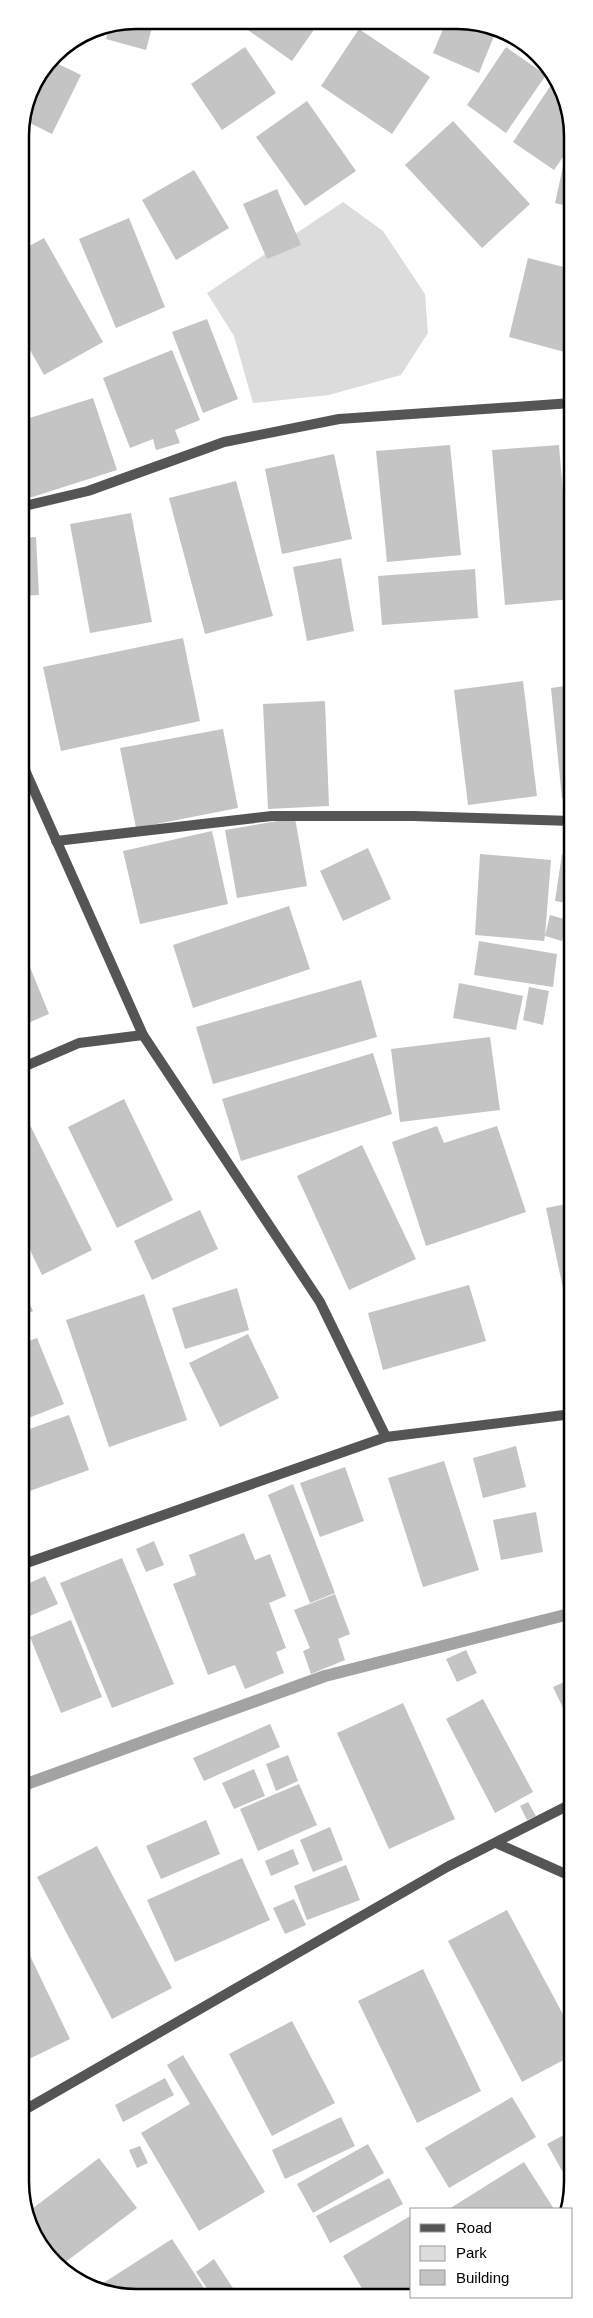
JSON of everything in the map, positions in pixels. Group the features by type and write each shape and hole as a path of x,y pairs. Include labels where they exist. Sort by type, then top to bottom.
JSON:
{"street":[{"path":"29,505 88,491 224,442 339,419 564,404"},
{"path":"29,780 143,1035 320,1302 386,1436"},
{"path":"56,841 272,816 413,816 564,821"},
{"path":"29,1065 79,1043 143,1035"},
{"path":"29,1562 386,1436 564,1415"},
{"path":"29,2107 447,1867 564,1808"},
{"path":"496,1843 564,1873"}],"green space":[{"path":"343,202 383,231 425,294 428,333 401,375 329,395 253,403 234,336 207,293"}],"building":[{"path":"129,29 152,29 146,50 106,39 108,32"},
{"path":"246,29 314,29 292,61"},
{"path":"359,29 430,77 392,134 321,86"},
{"path":"443,29 464,29 484,32 494,36 479,73 433,53"},
{"path":"245,47 276,93 222,130 191,84"},
{"path":"506,47 546,76 506,133 467,105"},
{"path":"57,63 81,75 52,134 30,123 32,108 37,95 43,82"},
{"path":"551,85 561,108 564,156 554,170 513,142"},
{"path":"307,101 356,171 305,206 256,137"},
{"path":"453,121 530,204 482,248 405,165"},
{"path":"564,162 564,205 555,203"},
{"path":"194,170 229,228 176,260 142,200"},
{"path":"277,189 301,245 267,259 243,204"},
{"path":"129,218 165,307 116,328 79,239"},
{"path":"44,238 103,342 44,375 29,348 29,246"},
{"path":"528,258 564,267 564,352 509,337"},
{"path":"207,319 238,399 203,413 172,332"},
{"path":"172,350 200,420 175,430 180,443 156,450 153,439 130,448 103,378"},
{"path":"93,398 117,470 29,498 29,418"},
{"path":"450,445 461,555 387,562 376,451"},
{"path":"559,445 564,504 564,600 505,605 492,450"},
{"path":"334,454 352,539 282,554 265,469"},
{"path":"236,481 273,616 205,634 169,498"},
{"path":"131,513 152,622 90,633 70,524"},
{"path":"29,537 36,537 39,595 29,596"},
{"path":"341,558 354,631 307,641 293,567"},
{"path":"475,569 478,618 382,625 378,576"},
{"path":"183,638 200,721 61,751 43,667"},
{"path":"523,681 537,796 468,805 454,690"},
{"path":"564,686 564,799 562,799 551,688"},
{"path":"325,701 329,806 268,809 263,704"},
{"path":"223,729 238,808 136,828 120,748"},
{"path":"295,818 307,886 237,898 225,830"},
{"path":"212,831 228,904 140,924 123,851"},
{"path":"368,848 391,899 343,921 320,871"},
{"path":"480,854 551,860 544,941 475,935"},
{"path":"562,854 564,854 564,903 555,901"},
{"path":"289,906 310,969 193,1008 173,945"},
{"path":"550,915 564,919 562,941 545,936"},
{"path":"479,941 557,954 553,987 474,975"},
{"path":"29,965 49,1014 29,1023"},
{"path":"361,980 377,1037 213,1084 196,1027"},
{"path":"459,983 523,996 516,1030 453,1018"},
{"path":"529,987 549,991 543,1025 523,1020"},
{"path":"490,1037 500,1110 400,1122 391,1049"},
{"path":"373,1053 392,1114 241,1161 222,1099"},
{"path":"124,1099 173,1200 117,1228 68,1127"},
{"path":"29,1123 92,1250 42,1275 29,1248"},
{"path":"437,1126 444,1143 497,1126 526,1212 426,1246 392,1142"},
{"path":"362,1145 416,1259 349,1290 297,1176"},
{"path":"564,1205 564,1293 546,1208"},
{"path":"200,1210 218,1249 152,1280 134,1241"},
{"path":"469,1285 486,1341 383,1370 368,1313"},
{"path":"237,1288 249,1330 185,1349 172,1308"},
{"path":"144,1294 187,1420 109,1447 66,1320"},
{"path":"29,1303 33,1311 29,1313"},
{"path":"248,1334 279,1398 220,1427 189,1363"},
{"path":"37,1338 64,1404 29,1418 29,1341"},
{"path":"69,1415 89,1470 29,1491 29,1429"},
{"path":"516,1446 526,1487 483,1498 473,1458"},
{"path":"444,1461 479,1570 423,1587 388,1478"},
{"path":"345,1467 364,1521 320,1537 300,1483"},
{"path":"293,1484 335,1593 310,1603 268,1495"},
{"path":"536,1512 543,1552 501,1560 493,1520"},
{"path":"244,1533 255,1560 270,1554 286,1596 269,1603 286,1648 276,1652 284,1673 245,1689 235,1665 208,1675 173,1584 196,1575 189,1555"},
{"path":"154,1541 164,1565 146,1572 136,1549"},
{"path":"122,1558 174,1684 112,1708 60,1583"},
{"path":"45,1576 58,1604 29,1616 29,1583"},
{"path":"335,1594 350,1634 338,1639 345,1660 311,1674 303,1651 310,1648 294,1610"},
{"path":"71,1620 102,1697 61,1713 30,1637"},
{"path":"466,1650 477,1673 457,1682 446,1659"},
{"path":"564,1682 564,1710 553,1687"},
{"path":"483,1699 533,1792 495,1813 446,1719"},
{"path":"403,1703 455,1819 389,1849 337,1733"},
{"path":"270,1724 280,1747 204,1781 193,1758"},
{"path":"288,1755 298,1781 276,1791 266,1764"},
{"path":"254,1769 265,1796 234,1809 222,1783"},
{"path":"299,1784 317,1825 258,1851 240,1809"},
{"path":"528,1802 536,1816 527,1820 520,1806"},
{"path":"206,1820 220,1854 161,1879 146,1846"},
{"path":"330,1827 343,1860 313,1872 300,1840"},
{"path":"97,1846 172,1988 112,2019 37,1877"},
{"path":"293,1849 299,1864 271,1876 265,1861"},
{"path":"242,1858 270,1920 175,1962 147,1900"},
{"path":"346,1865 360,1900 307,1920 294,1886"},
{"path":"294,1899 306,1925 285,1934 273,1908"},
{"path":"507,1910 564,2016 564,2060 522,2082 448,1941"},
{"path":"29,1954 70,2039 29,2059"},
{"path":"423,1969 481,2091 417,2123 358,2001"},
{"path":"292,2021 335,2103 272,2136 229,2054"},
{"path":"183,2055 265,2192 199,2231 141,2133 190,2104 167,2065"},
{"path":"165,2078 174,2095 123,2122 115,2105"},
{"path":"512,2097 536,2137 449,2188 425,2148"},
{"path":"341,2117 355,2146 285,2179 272,2150"},
{"path":"564,2135 564,2174 547,2144"},
{"path":"368,2144 384,2173 313,2213 297,2184"},
{"path":"140,2146 148,2163 137,2168 129,2150"},
{"path":"99,2158 137,2208 65,2262 47,2242 32,2209"},
{"path":"524,2162 553,2208 451,2208"},
{"path":"389,2178 403,2204 330,2243 316,2216"},
{"path":"410,2216 410,2289 362,2289 343,2256"},
{"path":"172,2239 204,2289 136,2289 102,2284"},
{"path":"214,2259 233,2289 207,2289 196,2272"}],"waterway":[{"path":"29,1783 325,1676 564,1615"}]}
